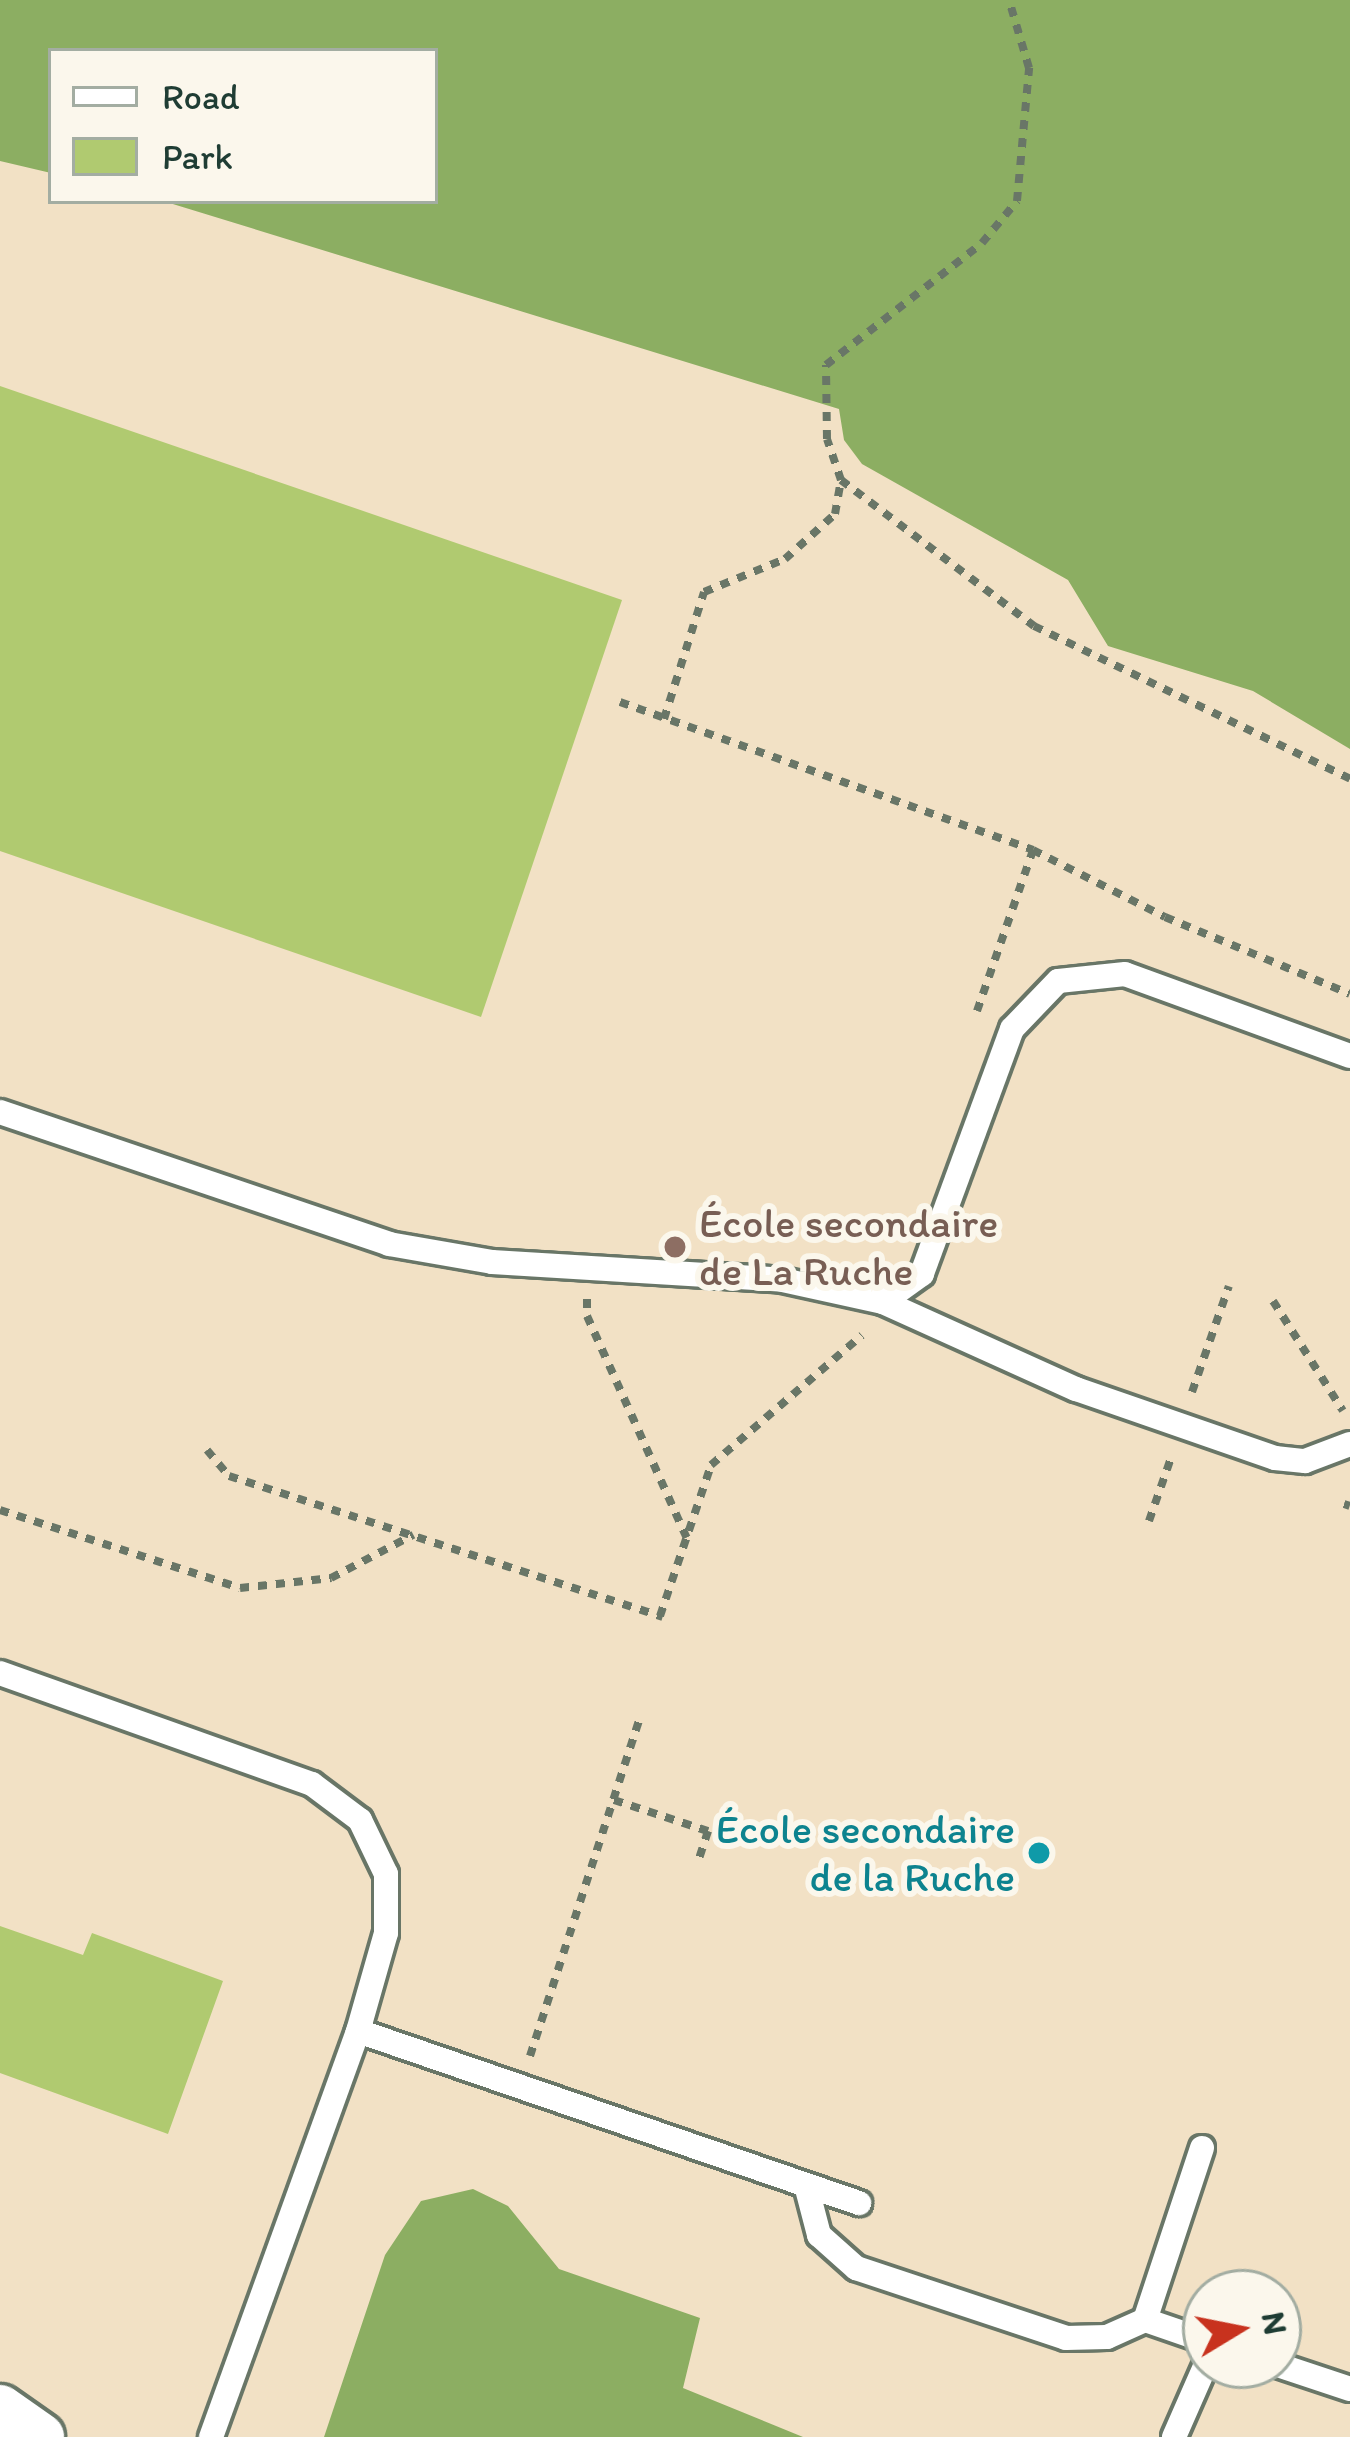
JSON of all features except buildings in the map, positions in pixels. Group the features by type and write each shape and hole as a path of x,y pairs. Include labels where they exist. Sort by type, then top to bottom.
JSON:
{"street":[{"path":"0,2409 40,2437"}],"lane":[{"path":"880,1301 922,1274 1012,1029 1058,981 1125,974 1350,1056"},
{"path":"0,1112 388,1244 587,1267 755,1277 880,1301 1076,1389 1275,1458 1305,1461 1350,1444"},
{"path":"0,1673 312,1784 359,1820 376,1845 390,1904 358,2031 211,2437"},
{"path":"358,2031 859,2203"},
{"path":"1145,2320 1202,2148"},
{"path":"806,2185 818,2235 856,2268 1066,2338 1107,2337 1145,2320 1182,2333"},
{"path":"1302,2373 1350,2389"},
{"path":"1174,2437 1195,2389"}],"path":[{"path":"664,718 704,592 735,585 814,537 835,514 841,480 826,440 826,365 982,243 1017,202 1028,68 1009,0"},
{"path":"841,480 1034,626 1350,779"},
{"path":"620,702 1034,850 1165,917 1350,994"},
{"path":"976,1015 1034,850"},
{"path":"587,1267 587,1316 688,1539"},
{"path":"207,1450 229,1476 662,1617 711,1465 865,1333 880,1301"},
{"path":"1273,1301 1350,1421"},
{"path":"0,1510 240,1588 331,1578 414,1534"},
{"path":"520,2086 639,1720"},
{"path":"614,1800 708,1831 697,1864"}],"green space":[{"path":"0,0 1350,0 1350,749 1253,691 1108,646 1068,580 862,464 844,440 839,409 173,204 438,204 438,48 48,48 48,172 0,161"},
{"path":"0,386 622,600 481,1017 0,851"},
{"path":"0,1926 83,1955 92,1933 223,1981 168,2134 0,2073"},
{"path":"473,2189 508,2206 559,2269 700,2318 683,2388 803,2437 324,2437 385,2255 421,2201"}],"place":[{"name":"École secondaire de La Ruche","path":"675,1247"},
{"name":"École secondaire de la Ruche","path":"1039,1853"}]}
